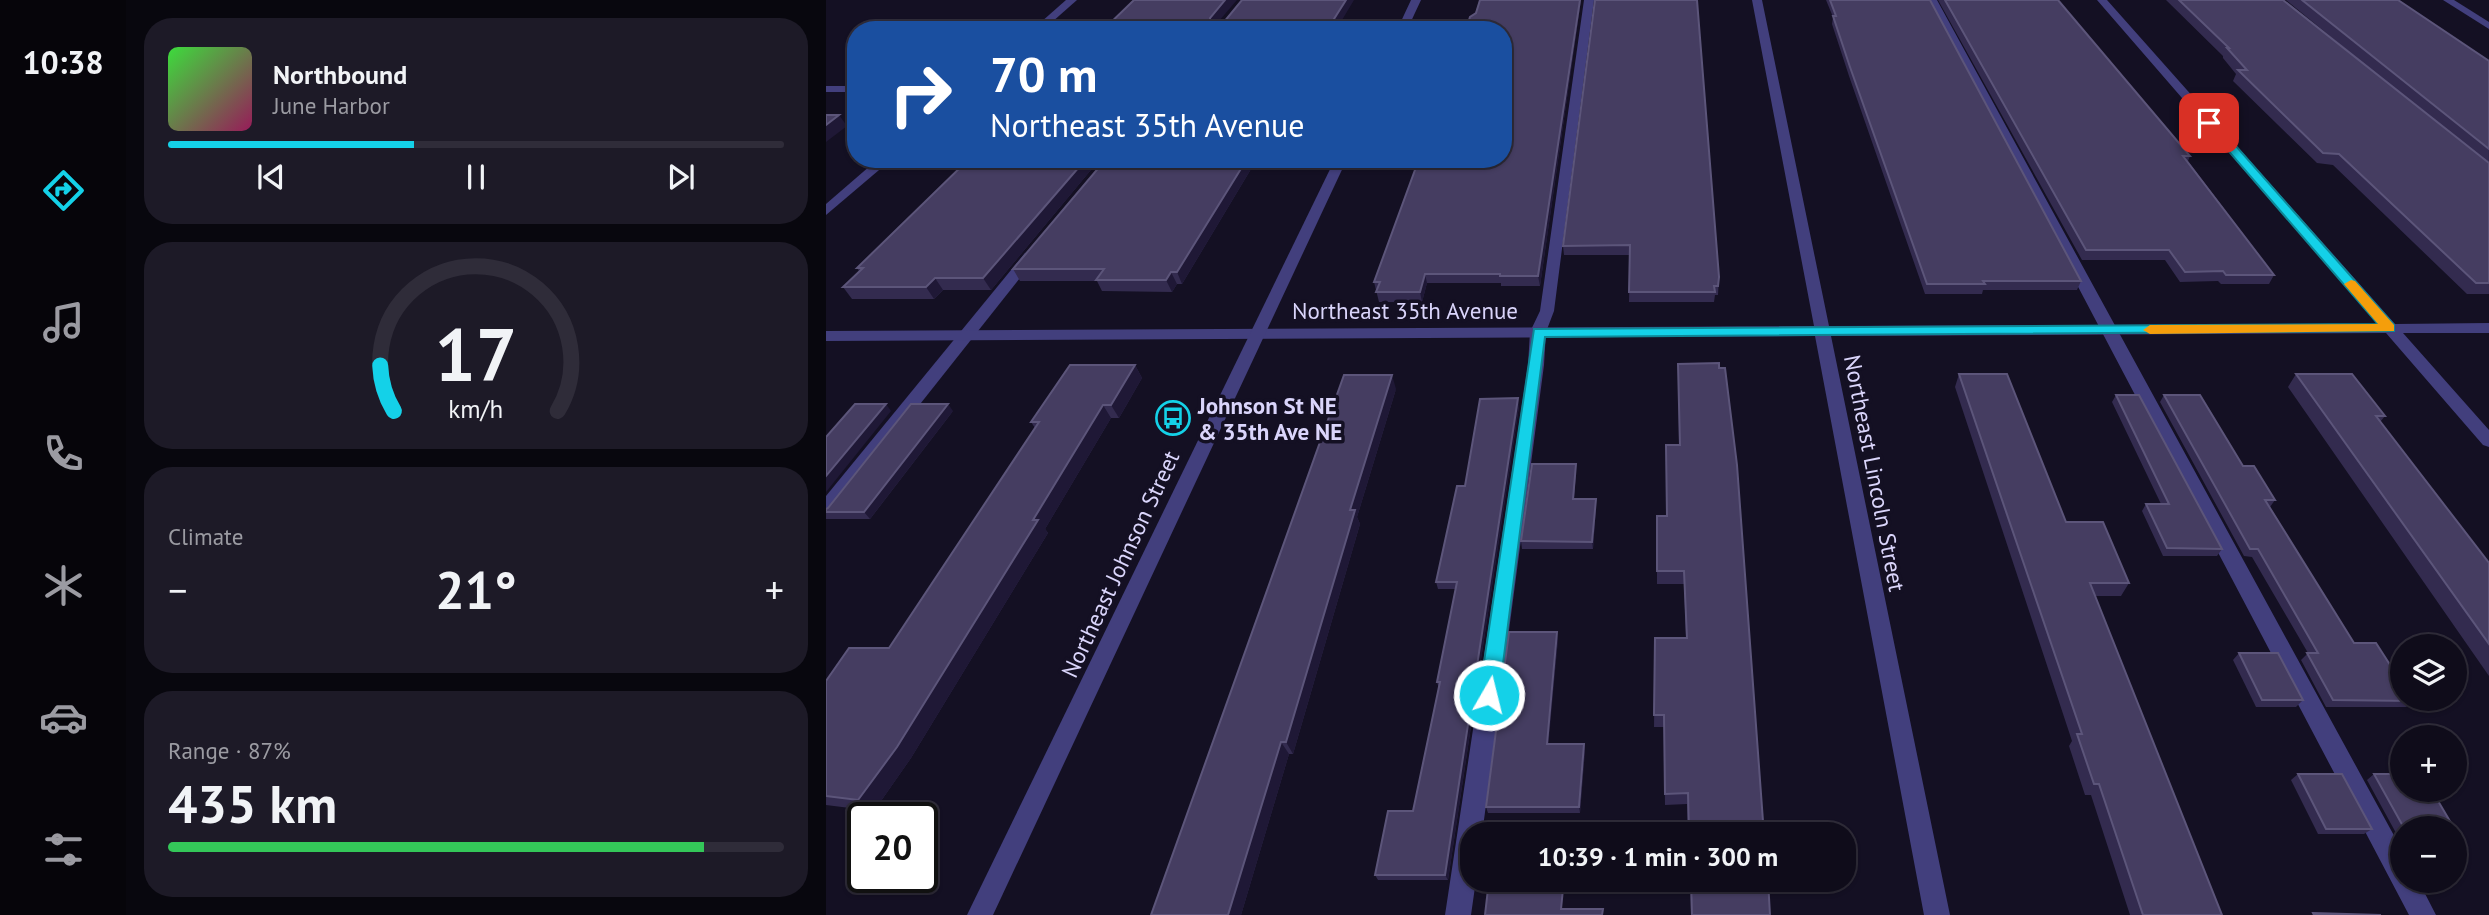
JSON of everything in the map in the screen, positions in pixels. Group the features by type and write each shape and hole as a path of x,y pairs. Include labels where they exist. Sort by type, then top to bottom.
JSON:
{"street":[{"path":"1048,21 1072,0"},
{"path":"1406,21 1416,0"},
{"path":"1458,915 1538,332 1547,311 1589,0"},
{"name":"Northeast Lincoln Street","path":"1757,0 1937,915"},
{"path":"1932,0 2390,855"},
{"path":"2102,0 2489,442"},
{"path":"2448,0 2489,26"},
{"path":"826,89 847,89"},
{"path":"826,211 876,168"},
{"name":"Northeast Johnson Street","path":"980,915 1337,168"},
{"path":"826,509 1043,241"},
{"name":"Northeast 35th Avenue","path":"826,336 2489,328"},
{"path":"2411,893 2423,915"}],"building":[{"path":"1134,0 1225,0 1210,21 1112,21"},
{"path":"1242,0 1346,0 1333,21 1225,21"},
{"path":"1480,0 1580,0 1538,276 1425,274 1420,292 1376,292 1380,282 1374,282 1416,168 1512,168 1512,21 1469,21 1476,13"},
{"path":"1595,0 1697,0 1719,277 1718,286 1714,286 1715,292 1629,292 1630,245 1563,246"},
{"path":"1830,0 1930,0 2081,281 1927,284 1850,67"},
{"path":"1945,0 2058,0 2190,156 2183,156 2274,275 2226,275 2223,271 2185,272 2169,250 2086,250"},
{"path":"2179,0 2283,0 2489,163 2489,283 2476,283 2339,154 2323,153 2238,70 2247,70 2229,48"},
{"path":"2302,0 2398,0 2489,61 2489,149"},
{"path":"826,115 839,115 826,125"},
{"path":"960,168 1078,168 983,278 935,278 926,287 843,287 863,268 857,268"},
{"path":"1098,168 1241,168 1177,272 1171,272 1166,280 1096,280 1104,269 1013,269"},
{"path":"1719,363 1719,368 1725,368 1737,465 1763,822 1689,822 1688,793 1665,794 1664,715 1654,715 1655,638 1687,638 1684,571 1657,571 1657,516 1667,516 1666,445 1680,445 1678,364"},
{"path":"1070,365 1135,365 1111,405 1103,405 1033,520 1038,520 897,747 858,800 826,796 826,681 849,648 889,648 1039,422 1031,422"},
{"path":"1959,374 2007,374 2066,522 2103,522 2129,583 2090,583 2222,915 2143,915 2099,784 2094,784 2077,734 2082,734"},
{"path":"2296,374 2352,374 2385,416 2376,416 2489,563 2489,644"},
{"path":"1344,375 1392,375 1350,510 1355,510 1286,742 1281,742 1228,915 1151,915"},
{"path":"2116,395 2139,395 2222,549 2167,548 2146,504 2169,504"},
{"path":"2164,395 2200,395 2243,466 2254,466 2275,500 2265,500 2354,643 2376,643 2390,665 2390,701 2333,700 2307,653 2318,653 2258,549 2250,549"},
{"path":"1518,398 1445,875 1375,875 1388,811 1413,811 1440,682 1437,682 1457,582 1436,582 1457,486 1465,486 1480,399"},
{"path":"855,404 886,404 826,476 826,437"},
{"path":"911,404 948,404 864,512 826,512 826,509"},
{"path":"1532,464 1576,464 1573,499 1596,499 1592,542 1521,541"},
{"path":"1509,632 1557,632 1547,744 1584,744 1579,807 1486,807"},
{"path":"2239,653 2278,653 2303,700 2262,700"},
{"path":"2298,774 2342,774 2372,829 2326,829"},
{"path":"2374,774 2390,774 2390,802 2439,802 2447,816 2397,816"},
{"path":"1488,892 1563,892 1561,909 1603,909 1602,915 1485,915"},
{"path":"1691,892 1769,892 1770,915 1692,915"},
{"path":"2313,913 2381,915 2314,915"}],"slow traffic":[{"path":"2150,330 2389,328 2351,284"}],"place":[{"name":"Johnson St NE & 35th Ave NE","path":"1173,418"}],"route":[{"path":"1489,695 1536,365 1538,332 2389,328 2209,123"}]}
